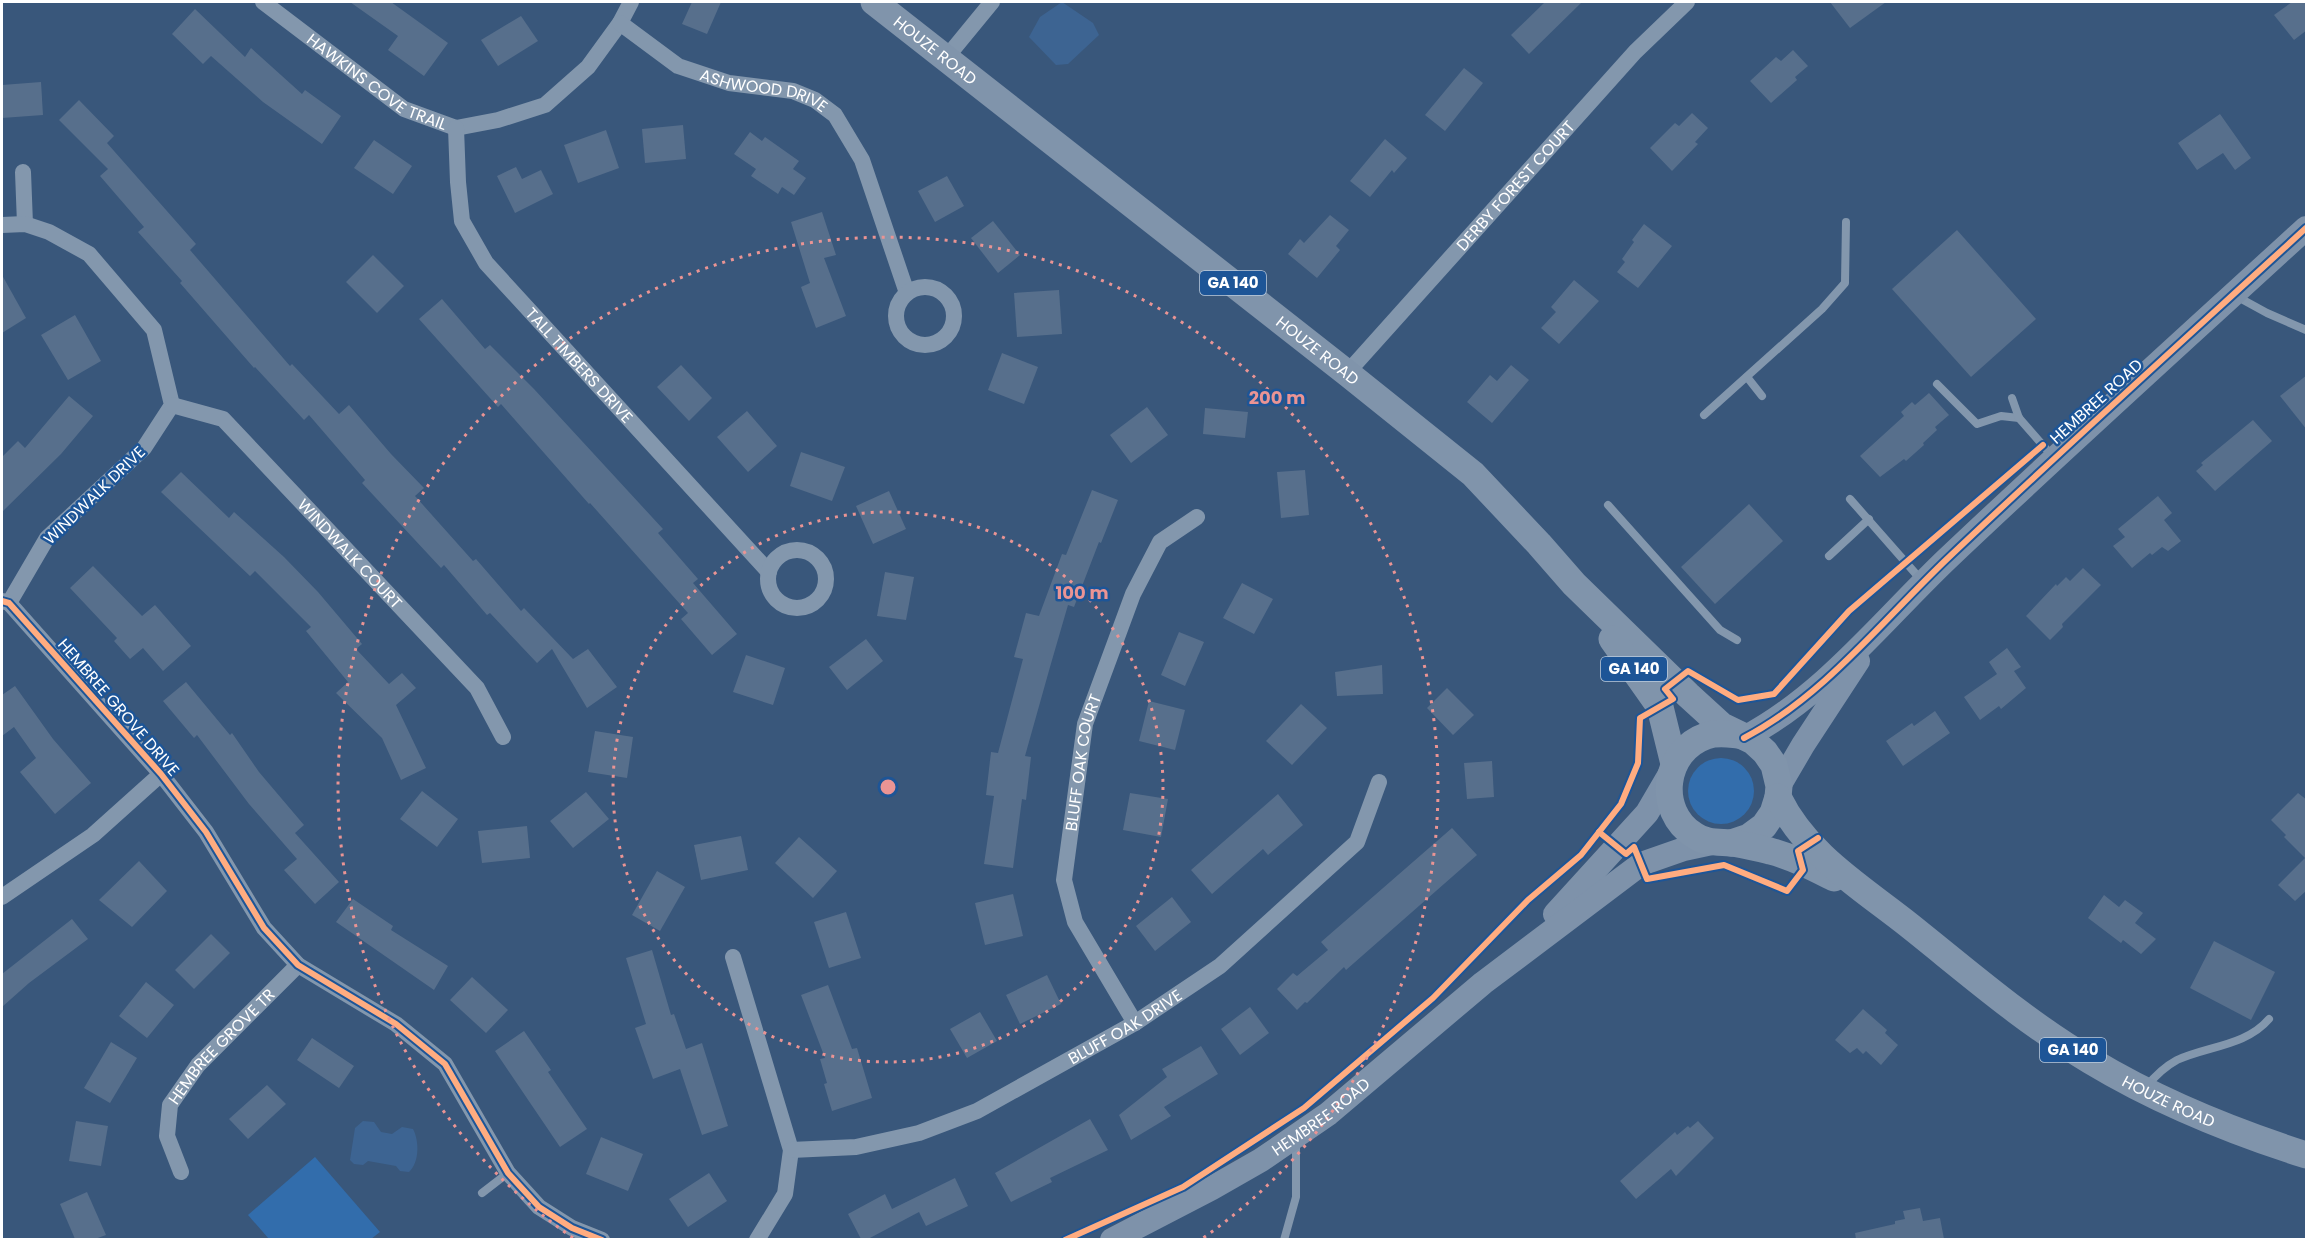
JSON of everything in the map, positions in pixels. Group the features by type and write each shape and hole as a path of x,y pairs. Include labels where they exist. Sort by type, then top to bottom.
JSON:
{"main road":[{"name":"HOUZE ROAD","path":"874,2 1473,474 1574,584 1688,695 1722,726 1753,741 1765,752 1774,765 1778,792 1785,811 1822,857 1844,877 2029,1020 2090,1061 2143,1090 2205,1119 2259,1140 2307,1155"},
{"name":"HOUZE ROAD","path":"1574,584 1660,707 1672,768 1668,790 1672,808 1681,824 1695,836 1785,856 1868,894"},
{"path":"1672,768 1692,743 1707,736 1722,733 1741,736"},
{"path":"1722,843 1749,837 1764,826 1773,813 1778,792"}],"street":[{"name":"HAWKINS COVE TRAIL","path":"263,2 404,109 456,128 498,120 545,105 588,67 620,23 631,2"},
{"path":"946,58 992,2"},
{"name":"DERBY FOREST COURT","path":"1347,373 1635,52 1687,2"},
{"name":"ASHWOOD DRIVE","path":"620,23 678,66 729,83 793,91 815,100 835,116 862,160 907,293"},
{"name":"TALL TIMBERS DRIVE","path":"456,128 462,221 486,263 769,572"},
{"path":"23,172 25,224"},
{"path":"2,225 25,224 49,232 89,254 154,330 172,405"},
{"name":"HEMBREE ROAD","path":"1741,736 1797,705 2054,458 2307,228"},
{"name":"WINDWALK DRIVE","path":"5,602 47,538 144,448 172,405"},
{"name":"WINDWALK COURT","path":"172,405 223,419 477,688 503,737"},
{"name":"BLUFF OAK COURT","path":"1135,1023 1075,922 1064,880 1085,724 1133,594 1160,542 1197,517"},
{"name":"HEMBREE GROVE DRIVE","path":"5,602 161,774 206,832 264,928 298,965 396,1024 445,1064 508,1173 539,1208 572,1228 602,1239"},
{"name":"HEMBREE ROAD","path":"1778,792 1803,745 1881,626"},
{"name":"HEMBREE ROAD","path":"1509,963 1647,813 1672,768"},
{"path":"2,897 93,835 161,774"},
{"name":"BLUFF OAK DRIVE","path":"791,1150 856,1147 919,1134 978,1111 1135,1023 1220,966 1357,842 1379,782"},
{"name":"HEMBREE ROAD","path":"1112,1239 1212,1188 1328,1114 1509,963 1641,864 1684,849 1722,843"},
{"path":"733,957 791,1150 785,1194 757,1239"},
{"name":"HEMBREE GROVE TR","path":"181,1172 167,1136 171,1105 198,1065 298,965"}],"lane":[{"path":"1704,415 1822,309 1845,283 1846,222"},
{"path":"2233,295 2307,330"},
{"path":"1747,377 1762,396"},
{"path":"1937,384 1977,424 2001,416 2019,418"},
{"path":"2012,398 2019,418 2054,458"},
{"path":"1850,499 1923,582"},
{"path":"1608,505 1720,630 1737,640"},
{"path":"1829,556 1869,519"},
{"path":"2143,1090 2157,1074 2176,1060 2249,1035 2269,1019"},
{"path":"1284,1239 1296,1197 1296,1136"},
{"path":"482,1193 508,1173"}],"shaded area":[{"path":"1062,2 1093,23 1099,35 1068,64 1056,65 1029,37 1040,17"},
{"path":"1714,758 1728,758 1740,763 1749,772 1754,791 1752,804 1745,815 1728,824 1714,824 1702,819 1693,810 1688,798 1688,784 1693,772 1702,763"},
{"path":"363,1121 374,1122 381,1132 392,1134 402,1127 413,1129 417,1157 409,1172 400,1171 396,1166 368,1161 363,1165 354,1164 350,1160 355,1128"},
{"path":"315,1157 380,1232 371,1239 269,1239 248,1215"}],"building":[{"path":"350,2 391,2 448,43 424,76 388,50 398,36"},
{"path":"692,2 721,2 707,34 682,24"},
{"path":"1545,2 1582,2 1529,54 1511,35"},
{"path":"1830,2 1886,2 1850,28"},
{"path":"2292,2 2307,2 2307,30 2294,40 2274,15"},
{"path":"195,9 245,57 251,48 302,94 305,90 341,116 322,144 263,102 211,56 203,64 172,34"},
{"path":"521,16 538,41 498,66 481,40"},
{"path":"1793,50 1808,66 1795,77 1797,80 1771,103 1750,81 1776,57 1781,61"},
{"path":"1464,68 1483,83 1445,131 1425,115"},
{"path":"41,82 43,115 2,118 2,85"},
{"path":"79,100 114,136 107,143 196,244 190,250 290,366 292,364 339,414 349,405 424,488 415,496 473,561 476,559 521,611 524,608 573,659 588,649 617,687 587,708 552,649 537,663 490,613 487,615 444,565 441,568 362,483 365,480 309,415 304,420 254,368 138,232 144,227 100,176 108,169 59,120"},
{"path":"1692,113 1708,128 1695,142 1698,144 1672,171 1650,148 1675,123 1679,126"},
{"path":"2220,114 2251,158 2235,170 2223,153 2197,170 2178,143"},
{"path":"683,125 686,159 645,163 642,129"},
{"path":"606,130 619,168 578,183 564,145"},
{"path":"750,132 762,141 765,137 799,161 793,169 806,178 794,195 782,187 778,194 751,176 756,169 734,154"},
{"path":"1385,139 1407,158 1394,173 1392,170 1370,197 1350,181"},
{"path":"374,140 412,166 393,194 354,168"},
{"path":"516,167 522,179 541,170 553,194 515,213 497,176"},
{"path":"947,176 964,206 935,222 918,191"},
{"path":"822,212 836,255 824,258 846,316 816,328 801,287 810,283 791,222"},
{"path":"1330,215 1349,230 1336,246 1340,250 1317,278 1288,254 1300,239 1304,243"},
{"path":"993,221 1020,255 998,273 971,238"},
{"path":"1644,224 1672,246 1638,288 1617,272 1625,262 1622,259 1634,242 1632,240"},
{"path":"1957,230 2036,319 1971,377 1892,289"},
{"path":"373,255 404,286 377,313 346,282"},
{"path":"2,275 26,318 2,333"},
{"path":"1574,280 1599,301 1559,344 1541,328 1556,312 1551,307"},
{"path":"1059,290 1062,334 1017,337 1014,293"},
{"path":"442,299 485,349 490,345 534,389 663,529 658,533 698,579 693,583 737,634 712,655 681,619 688,613 501,404 498,407 419,319"},
{"path":"75,315 101,361 68,380 41,335"},
{"path":"1002,353 1038,367 1024,404 988,390"},
{"path":"681,365 712,398 689,421 657,387"},
{"path":"1511,365 1529,380 1492,423 1467,402 1490,375 1497,381"},
{"path":"2307,375 2307,430 2280,396"},
{"path":"1929,393 1949,415 1935,427 1937,430 1923,443 1924,445 1906,461 1904,459 1880,477 1860,456 1904,416 1901,412 1912,402 1915,405"},
{"path":"69,396 93,416 61,454 2,512 2,457 18,441 25,448"},
{"path":"1147,407 1168,435 1131,463 1110,435"},
{"path":"1205,408 1248,412 1245,438 1203,434"},
{"path":"747,411 777,446 748,472 717,437"},
{"path":"2253,420 2272,441 2215,491 2196,471 2203,465 2201,463"},
{"path":"801,452 845,467 832,501 790,486"},
{"path":"1305,470 1309,515 1281,518 1277,472"},
{"path":"181,472 229,518 234,512 284,557 318,592 362,644 356,649 389,684 402,673 416,688 396,705 426,768 401,780 382,738 336,693 348,682 306,631 311,627 255,571 250,576 161,492"},
{"path":"1092,490 1118,500 1074,607 1068,605 1050,667 1025,756 1031,757 1026,800 1022,799 1013,868 984,864 994,796 986,795 991,752 998,753 1023,659 1014,657 1026,613 1039,616 1062,554 1066,555"},
{"path":"889,491 906,529 873,544 856,506"},
{"path":"2158,496 2172,513 2164,520 2181,541 2168,551 2162,547 2152,555 2150,553 2132,568 2113,546 2125,537 2118,529"},
{"path":"1749,504 1783,541 1715,604 1681,567"},
{"path":"93,566 142,616 155,605 191,646 163,671 143,648 130,659 114,641 117,638 70,588"},
{"path":"2083,568 2101,585 2062,624 2063,627 2050,640 2026,616 2056,584 2057,586 2066,577 2070,581"},
{"path":"885,572 914,577 906,620 877,616"},
{"path":"1242,583 1273,599 1254,634 1223,618"},
{"path":"1179,632 1204,642 1185,686 1161,675"},
{"path":"866,639 883,661 847,690 829,667"},
{"path":"2007,648 2021,667 2014,671 2026,688 2001,709 1999,706 1980,720 1964,697 1997,674 1989,662"},
{"path":"746,655 785,668 773,705 733,692"},
{"path":"1382,665 1383,694 1337,696 1335,672"},
{"path":"186,682 230,735 232,733 259,772 304,825 295,833 339,882 315,904 284,870 297,859 249,804 197,735 194,738 163,701"},
{"path":"15,686 53,739 91,783 55,814 20,772 36,758 14,727 2,736 2,695"},
{"path":"1447,688 1474,715 1453,735 1427,708"},
{"path":"1149,701 1185,710 1175,750 1139,741"},
{"path":"1301,704 1327,728 1292,765 1266,741"},
{"path":"1935,711 1950,733 1903,766 1886,741 1912,723 1914,726"},
{"path":"595,731 633,737 627,778 588,772"},
{"path":"1492,761 1494,797 1467,799 1464,763"},
{"path":"422,791 458,819 437,847 400,819"},
{"path":"586,792 609,819 573,848 550,821"},
{"path":"1130,793 1168,799 1161,837 1123,830"},
{"path":"2298,793 2307,800 2307,890 2295,901 2278,885 2305,858 2271,820"},
{"path":"1278,794 1303,825 1268,855 1263,849 1212,894 1191,870"},
{"path":"527,826 530,858 482,863 478,831"},
{"path":"1452,828 1477,855 1346,970 1344,967 1297,1010 1277,989 1293,973 1297,976 1328,950 1321,942"},
{"path":"741,836 748,870 701,880 694,845"},
{"path":"799,837 837,871 813,898 775,863"},
{"path":"139,861 167,891 132,927 99,900"},
{"path":"657,871 685,887 660,931 632,915"},
{"path":"1013,894 1023,936 985,945 975,903"},
{"path":"2104,895 2119,907 2125,900 2143,913 2135,923 2156,939 2141,954 2123,940 2121,943 2088,918"},
{"path":"1172,897 1191,922 1155,951 1136,926"},
{"path":"353,899 393,926 391,930 448,966 434,990 336,922"},
{"path":"846,912 861,958 829,968 814,922"},
{"path":"72,919 88,939 29,983 2,1007 2,974"},
{"path":"211,934 230,953 194,989 175,970"},
{"path":"2214,941 2275,972 2251,1020 2190,988"},
{"path":"652,950 671,1015 674,1014 686,1049 702,1043 728,1126 702,1135 680,1069 653,1079 635,1028 646,1024 626,958"},
{"path":"1047,975 1061,1004 1020,1024 1006,995"},
{"path":"472,977 508,1010 486,1033 450,1000"},
{"path":"146,982 174,1005 147,1038 119,1016"},
{"path":"828,985 852,1049 857,1048 872,1098 832,1111 820,1059 825,1058 801,995"},
{"path":"1250,1007 1269,1033 1240,1055 1221,1029"},
{"path":"1863,1009 1887,1030 1885,1033 1898,1045 1881,1065 1866,1051 1863,1054 1857,1048 1850,1053 1835,1040"},
{"path":"980,1012 997,1041 967,1058 950,1029"},
{"path":"524,1031 551,1070 548,1072 587,1129 560,1147 495,1051"},
{"path":"312,1038 354,1066 339,1088 297,1060"},
{"path":"111,1042 137,1058 110,1103 84,1088"},
{"path":"1201,1046 1218,1074 1164,1107 1171,1116 1131,1140 1119,1115 1167,1077 1162,1069"},
{"path":"267,1085 286,1104 248,1139 229,1119"},
{"path":"1090,1119 1108,1150 1050,1178 1052,1182 1011,1202 995,1173"},
{"path":"76,1121 108,1126 101,1166 69,1161"},
{"path":"1698,1121 1714,1138 1676,1176 1671,1169 1636,1199 1620,1181 1675,1132 1677,1135"},
{"path":"601,1137 643,1154 628,1191 586,1174"},
{"path":"709,1173 727,1201 688,1227 669,1199"},
{"path":"955,1178 968,1206 926,1226 919,1212 868,1239 861,1239 848,1214 885,1194 892,1209"},
{"path":"87,1192 106,1235 95,1239 75,1239 60,1204"},
{"path":"1920,1208 1923,1221 1940,1218 1944,1239 1856,1239 1855,1233 1895,1224 1895,1221 1905,1219 1903,1211"}],"cycle path":[{"path":"1744,738 1773,721 1826,679 1991,517 2306,228"},
{"path":"1065,1240 1183,1187 1304,1108 1433,998 1528,900 1581,855 1621,804 1638,763 1640,718 1673,699 1665,689 1688,671 1738,700 1774,694 1849,611 2043,445"},
{"path":"2,601 9,603 161,774 206,832 264,928 298,965 396,1024 445,1064 508,1173 539,1207 572,1228 602,1240"},
{"path":"1599,832 1626,854 1634,847 1647,879 1724,865 1787,891 1803,870 1798,851 1818,838"}]}
